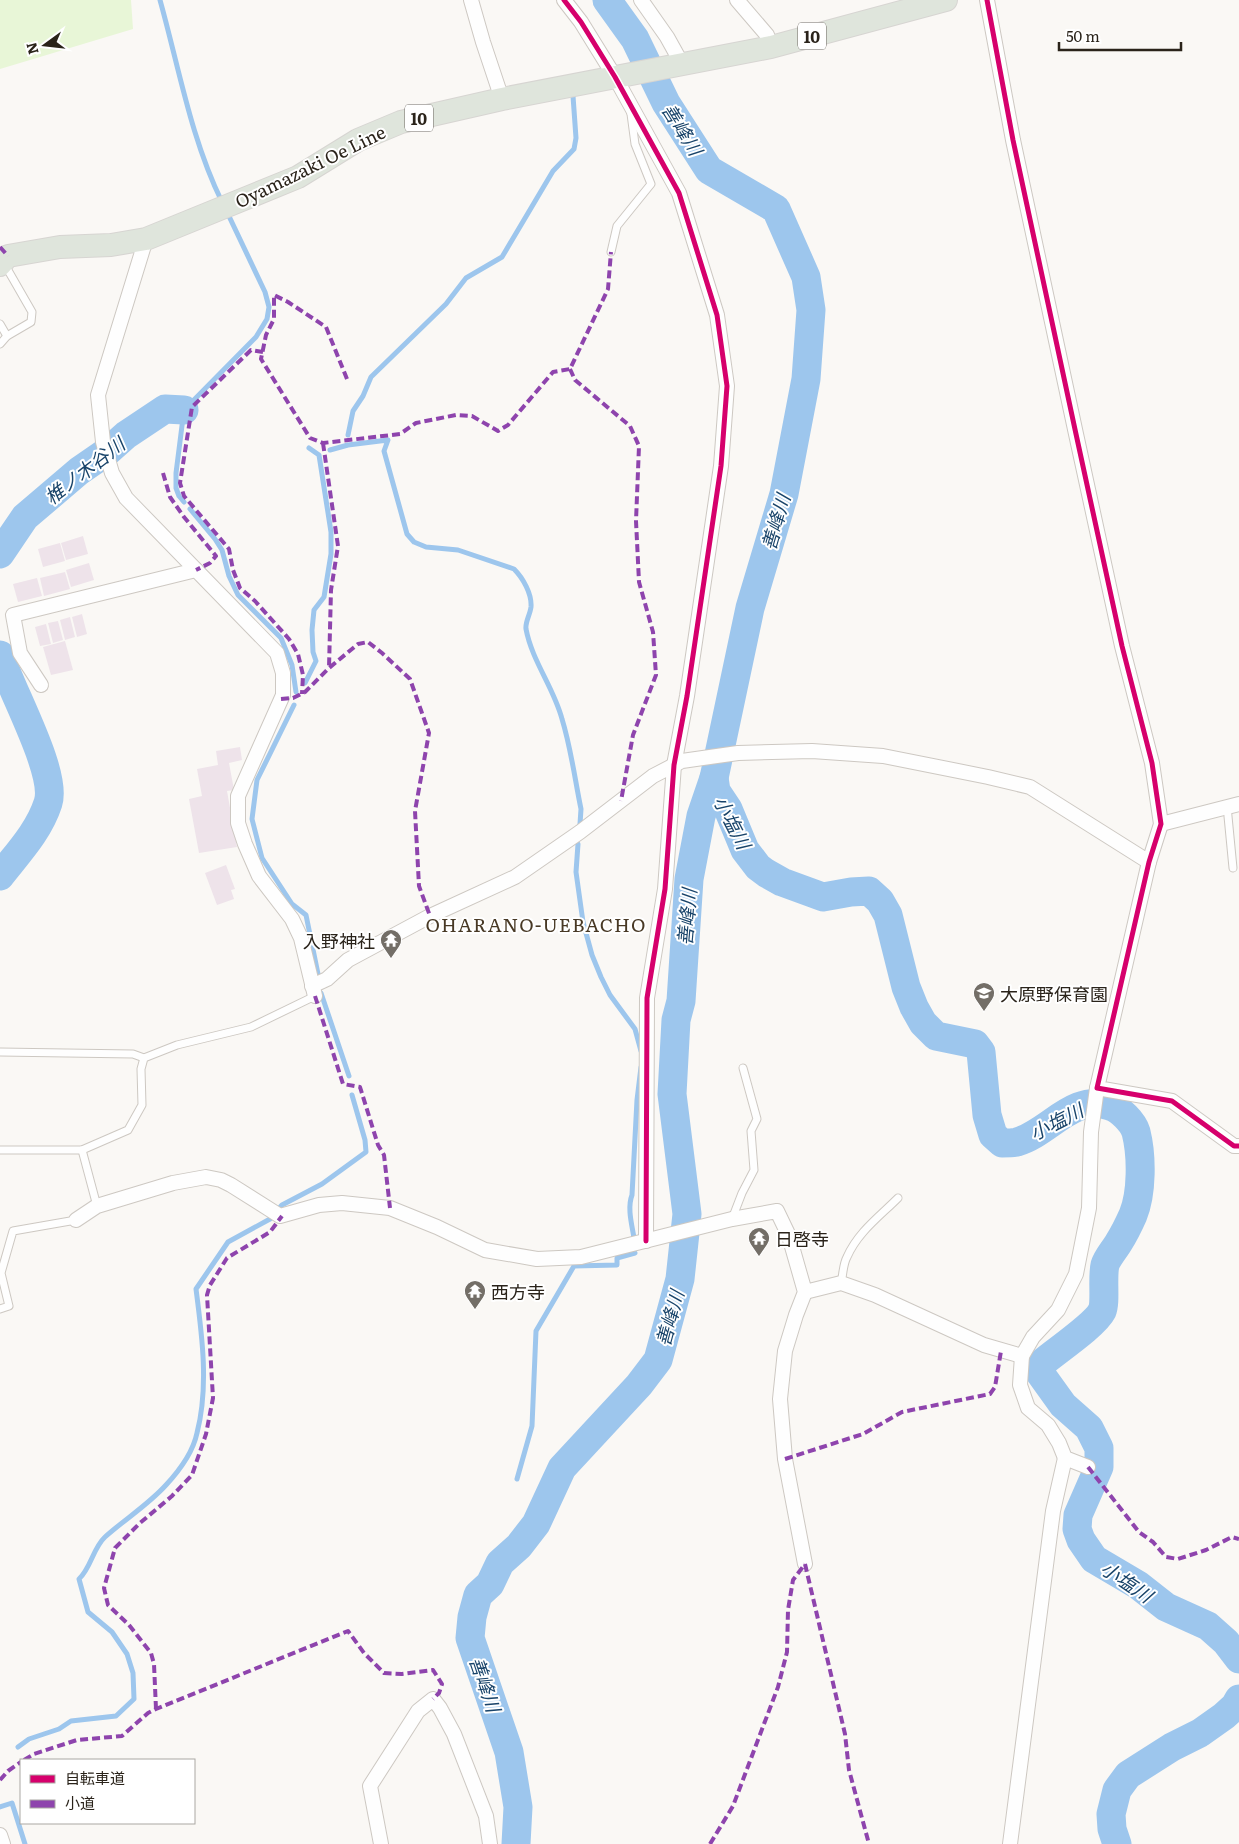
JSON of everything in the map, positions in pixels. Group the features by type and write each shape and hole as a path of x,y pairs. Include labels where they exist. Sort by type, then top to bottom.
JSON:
{"main road":[{"name":"Oyamazaki Oe Line","path":"2,263 8,256 60,247 111,245 146,239 298,177 358,140 401,122 502,99 771,47 946,0"}],"street":[{"path":"472,0 483,42 502,99"},
{"path":"564,0 619,76 629,101 679,193 717,315 727,386 721,466 678,763 665,889 647,998 651,1240"},
{"path":"641,0 667,37 679,65"},
{"path":"737,0 767,35 771,47"},
{"path":"987,0 1013,140 1122,646 1152,762 1161,824 1149,862 1097,1092 1091,1132 1089,1208 1076,1274 1058,1310 1034,1337 1022,1356 1020,1384 1028,1408 1048,1425 1059,1443 1065,1458 1053,1511 1010,1844"},
{"path":"146,239 98,395 103,442 112,473 126,498 277,652 283,673 283,695 238,796 238,823 259,876 292,919 301,938 313,991 348,960 430,916 515,877 580,832 653,776 678,763 738,753 812,751 883,756 1030,787 1149,862"},
{"path":"41,685 20,653 13,615 196,570"},
{"path":"1161,824 1233,805"},
{"path":"1097,1092 1172,1101 1234,1146 1239,1146"},
{"path":"76,1220 97,1206 173,1183 206,1177 221,1180 231,1185 274,1212 342,1203 390,1208 437,1227 485,1250 538,1259 581,1257 732,1219 777,1211 789,1236 805,1292 785,1351 780,1399 785,1458 805,1564"},
{"path":"805,1292 841,1283 875,1294 984,1345 1022,1356"},
{"path":"1065,1458 1088,1467"},
{"path":"381,1844 370,1786 418,1711 434,1700 454,1734 486,1816 490,1844"},
{"path":"0,1835 3,1844"}],"lane":[{"path":"612,252 617,226 651,184 635,144 629,101"},
{"path":"0,344 7,336 32,322 32,312 2,263"},
{"path":"0,324 7,336"},
{"path":"1233,805 1233,868"},
{"path":"0,1052 133,1054 144,1058 177,1045 251,1027 313,991"},
{"path":"0,1150 82,1150 128,1130 142,1105 141,1069 144,1058"},
{"path":"732,1219 742,1193 754,1170 750,1132 757,1119 743,1068"},
{"path":"82,1150 97,1206"},
{"path":"841,1283 846,1258 862,1232 898,1198"},
{"path":"0,1309 9,1306 1,1274 13,1231 76,1220"}],"green space":[{"path":"0,0 131,0 133,29 0,69"}],"building":[{"path":"83,536 88,554 66,560 61,543"},
{"path":"60,543 65,561 43,567 38,549"},
{"path":"89,563 94,580 71,587 66,570"},
{"path":"65,572 70,589 44,596 40,578"},
{"path":"37,578 42,596 18,602 13,584"},
{"path":"82,614 87,634 77,637 72,617"},
{"path":"70,617 75,637 65,640 60,620"},
{"path":"58,621 63,640 53,643 48,623"},
{"path":"46,624 51,644 40,646 35,627"},
{"path":"65,641 73,670 51,675 43,647"},
{"path":"240,747 242,760 229,763 234,790 227,791 237,847 199,853 189,799 202,796 197,769 218,765 216,751"},
{"path":"226,865 235,889 231,890 234,899 217,905 205,873"}],"waterway":[{"path":"160,0 186,103 211,178 222,202"},
{"name":"善峰川","path":"516,1844 518,1807 509,1752 470,1638 472,1617 478,1595 490,1584 500,1563 519,1546 536,1524 562,1468 639,1385 658,1360 680,1279 687,1214 672,1094 676,1020 681,1001 689,879 701,816 714,778 750,608 784,494 806,379 811,310 806,277 776,209 709,170 666,103 635,39 607,0"},
{"path":"348,435 353,411 363,396 371,377 446,304 466,278 502,257 553,171 574,149 576,138 573,96"},
{"path":"184,502 176,488 176,473 184,410 256,337 267,319 269,307 265,292 227,212"},
{"name":"椎ノ木谷川","path":"0,554 25,517 79,471 108,451 126,435 165,409 184,410"},
{"path":"330,450 348,445 388,440 384,451 407,534 414,542 426,547 458,550 514,569 521,577 531,602 526,626 529,641 554,696 568,741 581,809 580,824"},
{"path":"305,683 316,661 313,652 312,630 314,610 324,597 331,554 331,532 319,455 309,448"},
{"path":"190,509 222,550 229,576 238,595 281,638 292,665 296,692"},
{"name":"椎ノ木谷川","path":"0,655 32,730 46,772 49,789 48,803 39,823 0,876"},
{"path":"294,705 257,780 252,819 262,858 292,904 306,915 318,974"},
{"name":"小塩川","path":"714,778 716,791 728,809 745,850 758,867 766,873 782,882 823,897 869,891 880,901 888,915 906,987 923,1023 936,1036 975,1044 981,1052 987,1115 993,1135 1002,1143 1017,1142 1029,1137 1073,1109 1097,1103 1114,1108 1122,1113 1132,1124 1136,1132 1139,1152 1138,1196 1130,1222 1105,1265 1102,1311 1084,1330 1042,1363 1040,1373 1063,1405 1089,1428 1099,1448 1099,1467 1078,1515 1077,1529 1081,1540 1094,1559 1138,1585 1166,1607 1208,1626 1226,1642 1239,1659"},
{"path":"578,844 576,872 583,922 592,955 610,995 635,1029 641,1051"},
{"path":"321,993 349,1076"},
{"path":"634,1238 630,1205 641,1067"},
{"path":"18,1747 29,1739 59,1729 71,1721 116,1716 134,1699 133,1673 127,1654 112,1632 88,1612 79,1579 105,1537 171,1480 189,1454 195,1440 201,1415 204,1379 196,1289 228,1242 270,1219 282,1205 322,1184 366,1152 365,1140 352,1095"},
{"path":"517,1479 532,1426 536,1331 574,1266 617,1265 617,1258 635,1253"},
{"name":"小塩川","path":"1117,1844 1112,1829 1111,1814 1117,1790 1128,1775 1172,1747 1200,1733 1224,1716 1235,1706 1239,1699"},
{"path":"0,1807 12,1803 25,1844"}],"marked path":[{"path":"0,247 8,256"},
{"path":"347,379 326,327 274,295 274,319 266,335 261,359 310,438 323,443 400,434 416,423 456,415 472,416 498,431 508,425 553,372 570,369 608,289 611,252"},
{"path":"263,352 251,350 192,407 180,483 184,496 229,549 233,570 240,588 255,601 289,639 298,654 303,675 302,694"},
{"path":"570,369 575,380 630,426 639,446 636,521 639,582 653,632 656,675 633,735 621,801"},
{"path":"323,443 338,546 331,590 329,668"},
{"path":"163,473 170,497 216,556 210,563 196,570"},
{"path":"281,699 293,698 305,692 329,668 358,644 368,642 410,679 429,733 415,811 419,886 430,916"},
{"path":"315,996 343,1084 360,1087 378,1145 384,1155 390,1208"},
{"path":"156,1709 154,1664 151,1653 129,1625 108,1605 104,1588 115,1548 192,1475 206,1434 213,1398 207,1295 210,1285 227,1258 270,1232 282,1216"},
{"path":"785,1459 863,1434 902,1412 990,1394 995,1387 1001,1351"},
{"path":"1088,1467 1139,1532 1153,1542 1166,1557 1178,1559 1206,1550 1232,1537 1239,1539"},
{"path":"805,1564 845,1734 849,1770 869,1844"},
{"path":"710,1844 733,1806 778,1687 787,1652 788,1610 793,1580 805,1564"},
{"path":"26,1759 34,1754 77,1740 122,1736 148,1713 156,1709 348,1631 364,1653 384,1673 402,1674 433,1670 442,1684 439,1693 433,1699"},
{"path":"0,1780 8,1771 20,1763"}],"cycle path":[{"path":"564,0 581,22 615,77 679,193 717,315 727,386 721,466 687,696 674,765 665,889 647,998 646,1241"},
{"path":"987,0 1013,140 1076,434 1122,646 1152,763 1161,824 1149,862 1097,1088 1172,1101 1234,1146 1239,1146"}],"place":[{"name":"入野神社","path":"391,959"},
{"name":"大原野保育園","path":"984,1012"},
{"name":"日啓寺","path":"759,1257"},
{"name":"西方寺","path":"475,1310"}],"district":[{"name":"OHARANO-UEBACHO","path":"536,924"}]}
